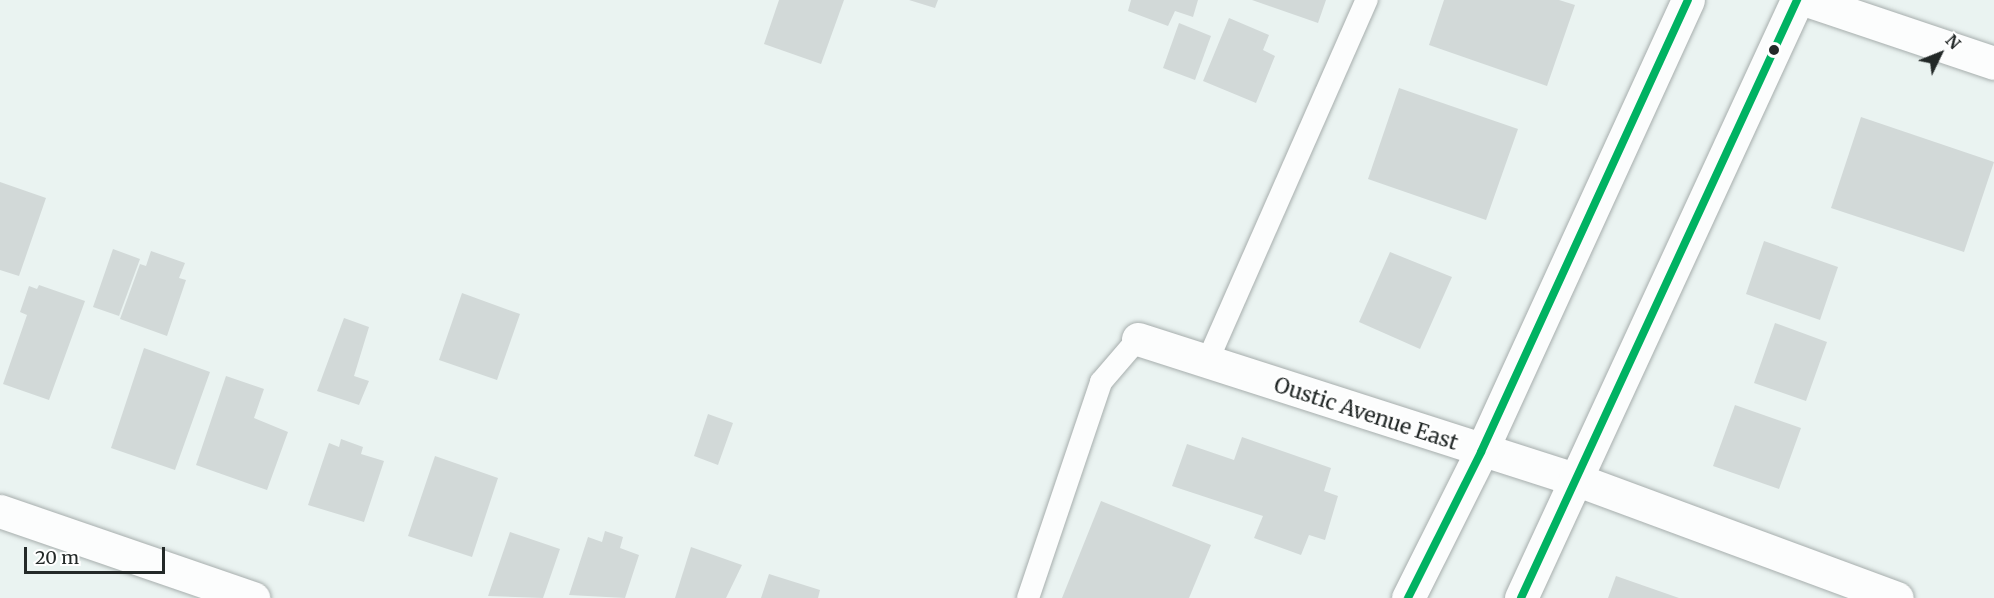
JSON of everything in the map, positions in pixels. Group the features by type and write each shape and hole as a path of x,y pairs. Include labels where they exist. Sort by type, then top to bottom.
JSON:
{"main road":[{"path":"1408,598 1481,452 1688,0"},
{"path":"1521,598 1797,0"},
{"path":"1808,0 1994,63"},
{"name":"Oustic Avenue East","path":"1138,339 1481,452 1575,479 1843,589 1898,598"},
{"path":"0,511 254,598"}],"lane":[{"path":"1207,362 1367,0"},
{"path":"1028,598 1101,382 1138,339"}],"building":[{"path":"779,0 844,0 821,64 764,44"},
{"path":"909,0 938,0 935,8"},
{"path":"1131,0 1198,0 1193,17 1175,11 1168,26 1128,11"},
{"path":"1252,0 1326,0 1318,23"},
{"path":"1444,0 1559,0 1575,5 1547,86 1429,45"},
{"path":"1229,18 1269,35 1263,50 1275,56 1256,103 1203,81"},
{"path":"1179,23 1211,36 1195,80 1163,68"},
{"path":"1399,88 1518,129 1486,220 1368,179"},
{"path":"1861,117 1994,162 1964,252 1831,208"},
{"path":"0,182 46,198 19,276 0,270"},
{"path":"1764,241 1838,267 1820,320 1746,294"},
{"path":"113,249 140,259 119,316 93,307"},
{"path":"151,251 185,263 179,278 186,280 167,336 120,319 140,264 146,266"},
{"path":"1390,252 1452,277 1420,349 1359,322"},
{"path":"39,285 85,301 49,400 3,384 27,315 20,312 29,286 37,289"},
{"path":"462,293 520,314 497,380 439,360"},
{"path":"344,318 369,327 354,376 369,381 359,405 317,391"},
{"path":"1775,323 1827,342 1806,401 1754,383"},
{"path":"144,348 210,372 175,470 111,448"},
{"path":"226,376 264,389 254,418 288,432 267,490 196,465"},
{"path":"1735,405 1801,428 1779,489 1713,466"},
{"path":"708,414 733,423 718,465 694,456"},
{"path":"1242,437 1331,468 1324,491 1338,496 1325,540 1309,535 1301,555 1254,538 1263,516 1172,486 1187,444 1234,460"},
{"path":"341,439 363,447 361,454 384,461 364,522 308,505 329,443 339,447"},
{"path":"435,456 498,478 472,557 408,536"},
{"path":"1101,501 1211,545 1189,598 1062,598"},
{"path":"605,531 623,537 620,548 639,555 625,598 569,595 588,537 602,542"},
{"path":"510,532 560,549 543,598 488,596"},
{"path":"691,547 742,565 726,598 675,598"},
{"path":"769,574 820,590 818,598 761,598"},
{"path":"1616,576 1679,598 1608,598"}],"transit line":[{"path":"1408,598 1481,452 1688,0"},
{"path":"1521,598 1797,0"}]}
